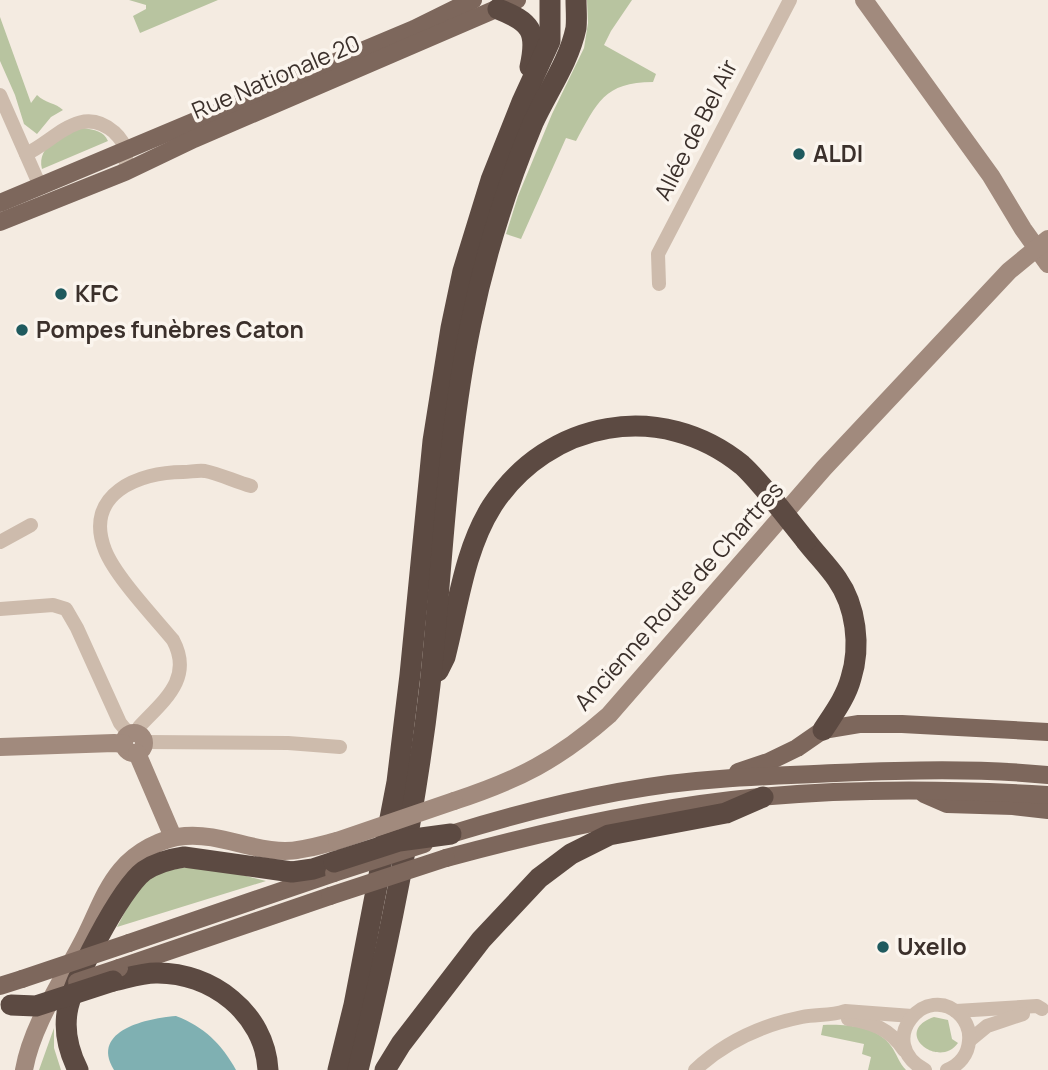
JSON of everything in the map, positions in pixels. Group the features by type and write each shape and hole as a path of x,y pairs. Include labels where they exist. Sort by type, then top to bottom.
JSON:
{"highway":[{"path":"338,1070 354,1005 397,782 411,675 433,441 451,328 463,271 491,180 550,41 550,0"},
{"path":"358,1070 398,893 415,798 430,685 458,390 473,315 499,216 533,123 566,57 576,27 576,0"},
{"path":"507,4 525,22 534,44 522,102"},
{"path":"430,685 445,657 474,539 491,507 513,480 557,446 582,433 622,427 661,427 717,448 743,466 838,580 849,603 855,625 856,651 852,677 842,701 823,730"},
{"path":"384,1070 481,940 538,878 571,854 609,835 726,813 763,797"},
{"path":"78,1070 68,1046 67,1009 88,958 118,903 145,870 170,859 184,857 292,872 313,869 335,859 399,841 450,834"},
{"path":"5,1007 36,1006 116,974 173,974 213,985 241,1008 257,1028 268,1070"}],"main road":[{"name":"Rue Nationale 20","path":"8,200 414,29 473,0"},
{"path":"864,0 1042,244 1048,264"},
{"name":"Rue Nationale 20","path":"0,222 125,172 194,139 507,4"},
{"name":"Ancienne Route de Chartres","path":"24,1070 35,1034 113,880 122,868 144,850 173,838 205,836 285,851 307,849 335,859 454,801 518,778 580,741 609,715 824,468 1009,271 1042,244"},
{"path":"719,779 768,762 797,748 823,730 859,724 1048,732"},
{"path":"0,747 135,741 173,838"},
{"path":"450,834 510,815 573,801 719,779 936,769 1048,775"},
{"path":"914,790 947,804 1048,810"},
{"path":"116,974 330,896 446,858 548,831 678,807 763,797 914,790 1048,795"},
{"path":"0,986 129,943 335,859"}],"street":[{"name":"Allée de Bel Air","path":"659,284 658,254 790,0"},
{"path":"0,95 40,186"},
{"path":"26,154 59,131 86,122 107,126 122,139 127,149 125,172"},
{"path":"135,741 139,727 173,690 180,672 180,657 173,640 106,553 102,534 103,512 114,495 125,485 156,473 204,471 251,486"},
{"path":"0,542 31,525"},
{"path":"0,609 53,605 66,609 120,723 135,741 288,743 341,747"},
{"path":"905,1051 903,1032 912,1016 928,1006 938,1005 956,1011 1037,1006 1045,1008"},
{"path":"951,1069 962,1060 970,1040 987,1026 1014,1015 1045,1008"},
{"path":"695,1070 736,1040 761,1028 805,1016 845,1011 912,1016"},
{"path":"956,1011 964,1019 970,1040"},
{"path":"837,1014 887,1031 920,1068"}],"green space":[{"path":"129,0 218,0 140,33 133,16 146,9 146,5"},
{"path":"587,0 632,0 604,45 656,74 653,82 623,86 604,97 576,141 566,138 521,239 506,234 518,196 552,114 584,48 588,23"},
{"path":"0,17 31,103 37,95 63,110 51,117 37,134 24,124 0,61"},
{"path":"84,128 101,133 108,141 42,169 43,153 54,141"},
{"path":"203,865 266,881 117,927 136,891 156,872"},
{"path":"934,1017 948,1020 952,1039 958,1043 950,1050 931,1051 918,1039 917,1031 922,1024"},
{"path":"823,1025 851,1026 878,1034 891,1046 906,1070 868,1070 871,1057 862,1054 864,1044 821,1035"},
{"path":"54,1028 54,1048 61,1070 39,1070"}],"water":[{"path":"176,1016 211,1037 236,1070 114,1070 108,1056 109,1045 116,1036 138,1023"}],"place":[{"name":"ALDI","path":"799,154"},
{"name":"KFC","path":"61,294"},
{"name":"Pompes funèbres Caton","path":"22,330"},
{"name":"Uxello","path":"883,947"}]}
